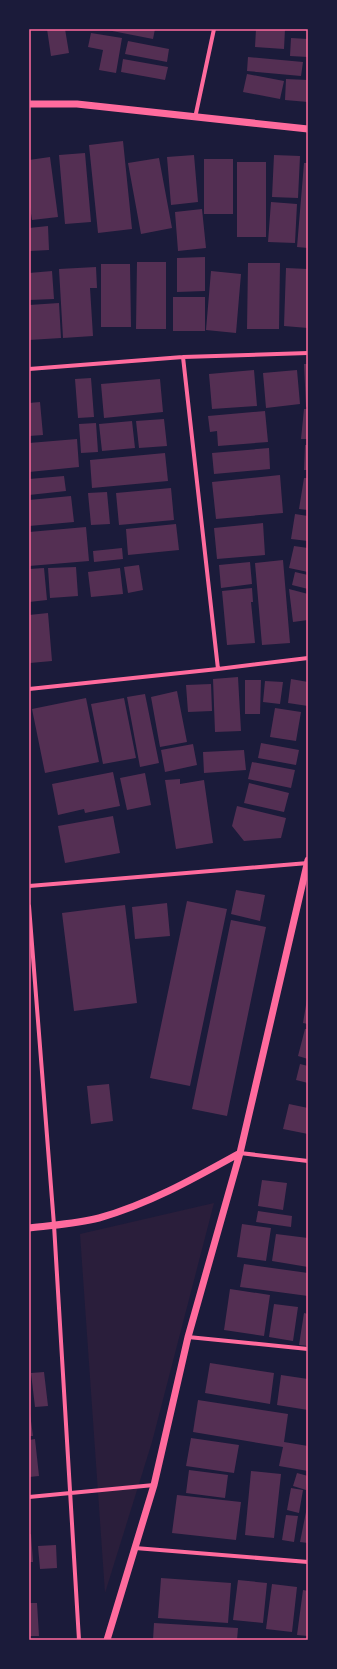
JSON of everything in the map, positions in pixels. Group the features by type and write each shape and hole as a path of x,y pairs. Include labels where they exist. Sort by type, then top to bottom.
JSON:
{"street":[{"path":"195,118 214,29"},
{"path":"29,104 77,104 195,118 308,129"},
{"path":"29,369 183,357 308,353"},
{"path":"183,357 218,669"},
{"path":"29,689 308,658"},
{"path":"29,886 308,862 240,1153 188,1337 154,1485 107,1640"},
{"path":"29,906 31,954 54,1225 78,1640"},
{"path":"29,1228 98,1218 140,1205 188,1182 240,1153 308,1160"},
{"path":"188,1337 308,1349"},
{"path":"29,1497 154,1485"},
{"path":"135,1548 308,1562"}],"shaded area":[{"path":"214,1203 152,1442 105,1593 80,1234"}],"building":[{"path":"47,29 65,29 69,53 51,56"},
{"path":"102,29 155,29 153,39"},
{"path":"256,29 285,29 284,49 255,47"},
{"path":"91,33 122,38 116,73 99,70 103,50 88,47"},
{"path":"291,38 308,39 308,57 290,56"},
{"path":"128,41 169,49 167,62 125,54"},
{"path":"248,57 303,62 301,76 247,71"},
{"path":"123,59 168,67 165,80 121,72"},
{"path":"247,74 284,81 280,99 243,92"},
{"path":"286,79 308,80 308,102 285,100"},
{"path":"123,141 132,229 98,233 89,145"},
{"path":"85,153 91,222 65,224 59,155"},
{"path":"194,155 198,202 171,205 167,157"},
{"path":"274,155 300,156 298,198 272,197"},
{"path":"50,157 58,217 32,220 29,201 29,160"},
{"path":"159,158 172,228 141,234 128,163"},
{"path":"204,159 233,159 233,214 204,214"},
{"path":"237,162 266,162 266,237 237,237"},
{"path":"304,163 308,163 308,248 297,247"},
{"path":"271,202 297,204 295,243 268,242"},
{"path":"202,209 206,248 178,251 175,212"},
{"path":"48,226 49,250 30,251 29,228"},
{"path":"205,257 205,291 177,292 177,258"},
{"path":"137,262 166,262 166,329 136,329"},
{"path":"248,263 280,263 279,329 247,329"},
{"path":"101,264 130,264 131,327 101,327"},
{"path":"96,267 97,288 90,288 93,336 63,338 59,269"},
{"path":"286,268 308,269 308,328 284,326"},
{"path":"52,271 54,299 29,300 29,273"},
{"path":"211,271 241,274 236,333 206,330"},
{"path":"173,297 205,297 205,331 173,331"},
{"path":"59,303 61,338 29,340 29,305"},
{"path":"304,364 308,364 308,406 306,407"},
{"path":"254,370 257,406 212,409 209,374"},
{"path":"297,370 300,404 266,408 263,373"},
{"path":"91,378 94,417 78,418 75,379"},
{"path":"160,379 163,412 104,418 101,384"},
{"path":"40,402 43,435 29,436 29,403"},
{"path":"304,409 308,409 308,439 301,439"},
{"path":"265,411 268,442 218,446 217,431 210,432 208,416"},
{"path":"164,419 167,446 139,448 136,421"},
{"path":"132,421 135,448 102,451 99,424"},
{"path":"96,423 98,452 81,453 79,424"},
{"path":"77,439 79,467 29,472 29,443"},
{"path":"305,445 308,445 308,470 304,470"},
{"path":"269,448 270,469 214,474 212,453"},
{"path":"165,453 168,481 92,488 90,460"},
{"path":"280,475 283,513 216,519 212,482"},
{"path":"64,476 66,491 29,495 29,479"},
{"path":"304,478 308,478 308,510 299,509"},
{"path":"171,488 174,520 119,525 116,493"},
{"path":"107,492 110,524 91,525 88,493"},
{"path":"71,496 74,522 29,526 29,500"},
{"path":"295,514 308,516 308,541 291,539"},
{"path":"263,523 265,555 217,559 214,528"},
{"path":"176,524 179,550 128,555 126,529"},
{"path":"86,527 89,561 29,566 29,532"},
{"path":"294,546 308,548 308,572 289,568"},
{"path":"122,548 123,559 94,562 93,551"},
{"path":"283,560 290,643 262,645 255,563"},
{"path":"250,562 252,584 221,588 219,565"},
{"path":"139,565 143,590 128,593 124,567"},
{"path":"76,567 78,596 50,598 48,568"},
{"path":"44,568 47,600 29,602 29,569"},
{"path":"120,568 123,594 91,597 88,572"},
{"path":"295,572 308,575 308,589 292,585"},
{"path":"252,588 253,602 251,602 255,643 227,645 222,591"},
{"path":"289,589 308,594 308,620 293,622"},
{"path":"48,613 52,661 30,663 29,615"},
{"path":"238,677 241,731 215,732 213,679"},
{"path":"291,679 308,682 308,706 288,703"},
{"path":"245,680 261,680 260,714 245,714"},
{"path":"265,681 283,682 280,704 263,702"},
{"path":"211,684 212,711 188,712 186,685"},
{"path":"177,691 187,742 160,747 151,697"},
{"path":"145,694 159,763 140,767 127,697"},
{"path":"86,698 99,762 45,773 32,709"},
{"path":"124,698 136,758 103,764 91,704"},
{"path":"275,708 301,712 296,741 270,737"},
{"path":"261,743 299,750 296,765 258,758"},
{"path":"193,744 197,765 165,772 161,750"},
{"path":"244,750 246,770 204,773 203,752"},
{"path":"252,762 295,770 291,788 248,779"},
{"path":"113,772 120,806 85,813 84,809 58,815 52,784"},
{"path":"145,773 151,805 127,810 120,778"},
{"path":"180,779 180,784 204,780 213,843 176,849 165,780"},
{"path":"249,783 289,793 284,812 244,803"},
{"path":"237,806 286,818 281,838 244,841 232,826"},
{"path":"113,816 120,853 65,863 58,826"},
{"path":"236,890 265,895 260,921 231,914"},
{"path":"187,901 227,909 190,1086 150,1078"},
{"path":"167,903 170,936 135,939 132,907"},
{"path":"125,905 137,1003 74,1011 62,913"},
{"path":"231,920 266,927 227,1116 192,1109"},
{"path":"308,999 308,1024 303,1023"},
{"path":"305,1029 308,1029 308,1059 298,1056"},
{"path":"300,1064 308,1066 308,1083 296,1080"},
{"path":"109,1084 113,1121 91,1124 87,1086"},
{"path":"289,1104 308,1108 308,1134 283,1129"},
{"path":"262,1180 287,1183 283,1210 258,1206"},
{"path":"258,1211 292,1216 291,1227 256,1222"},
{"path":"242,1224 271,1228 266,1261 237,1257"},
{"path":"276,1234 308,1238 308,1267 272,1261"},
{"path":"244,1264 308,1273 308,1296 240,1287"},
{"path":"230,1289 270,1295 264,1336 224,1330"},
{"path":"274,1304 298,1307 293,1341 269,1337"},
{"path":"304,1313 308,1314 308,1346 299,1345"},
{"path":"210,1363 274,1373 270,1404 205,1393"},
{"path":"44,1372 48,1406 35,1407 31,1373"},
{"path":"281,1375 308,1379 308,1410 277,1405"},
{"path":"198,1400 288,1414 284,1442 308,1446 308,1471 279,1466 283,1447 193,1432"},
{"path":"29,1406 33,1436 29,1436"},
{"path":"191,1438 239,1445 234,1473 186,1466"},
{"path":"35,1439 39,1476 29,1477 29,1440"},
{"path":"189,1470 228,1475 225,1498 186,1493"},
{"path":"251,1471 281,1474 274,1538 245,1535"},
{"path":"297,1473 308,1476 306,1490 293,1486"},
{"path":"291,1488 303,1490 299,1513 287,1510"},
{"path":"177,1495 241,1502 236,1540 172,1533"},
{"path":"308,1507 308,1543 300,1542"},
{"path":"286,1515 298,1516 294,1542 282,1540"},
{"path":"29,1534 31,1534 33,1562 29,1562"},
{"path":"56,1545 57,1568 40,1569 38,1546"},
{"path":"161,1578 231,1583 228,1623 158,1618"},
{"path":"238,1580 267,1583 263,1623 233,1620"},
{"path":"272,1584 297,1587 292,1632 266,1629"},
{"path":"303,1590 308,1591 308,1636 297,1635"},
{"path":"29,1603 37,1603 39,1636 29,1636"},
{"path":"154,1623 238,1628 237,1640 153,1640"}]}
